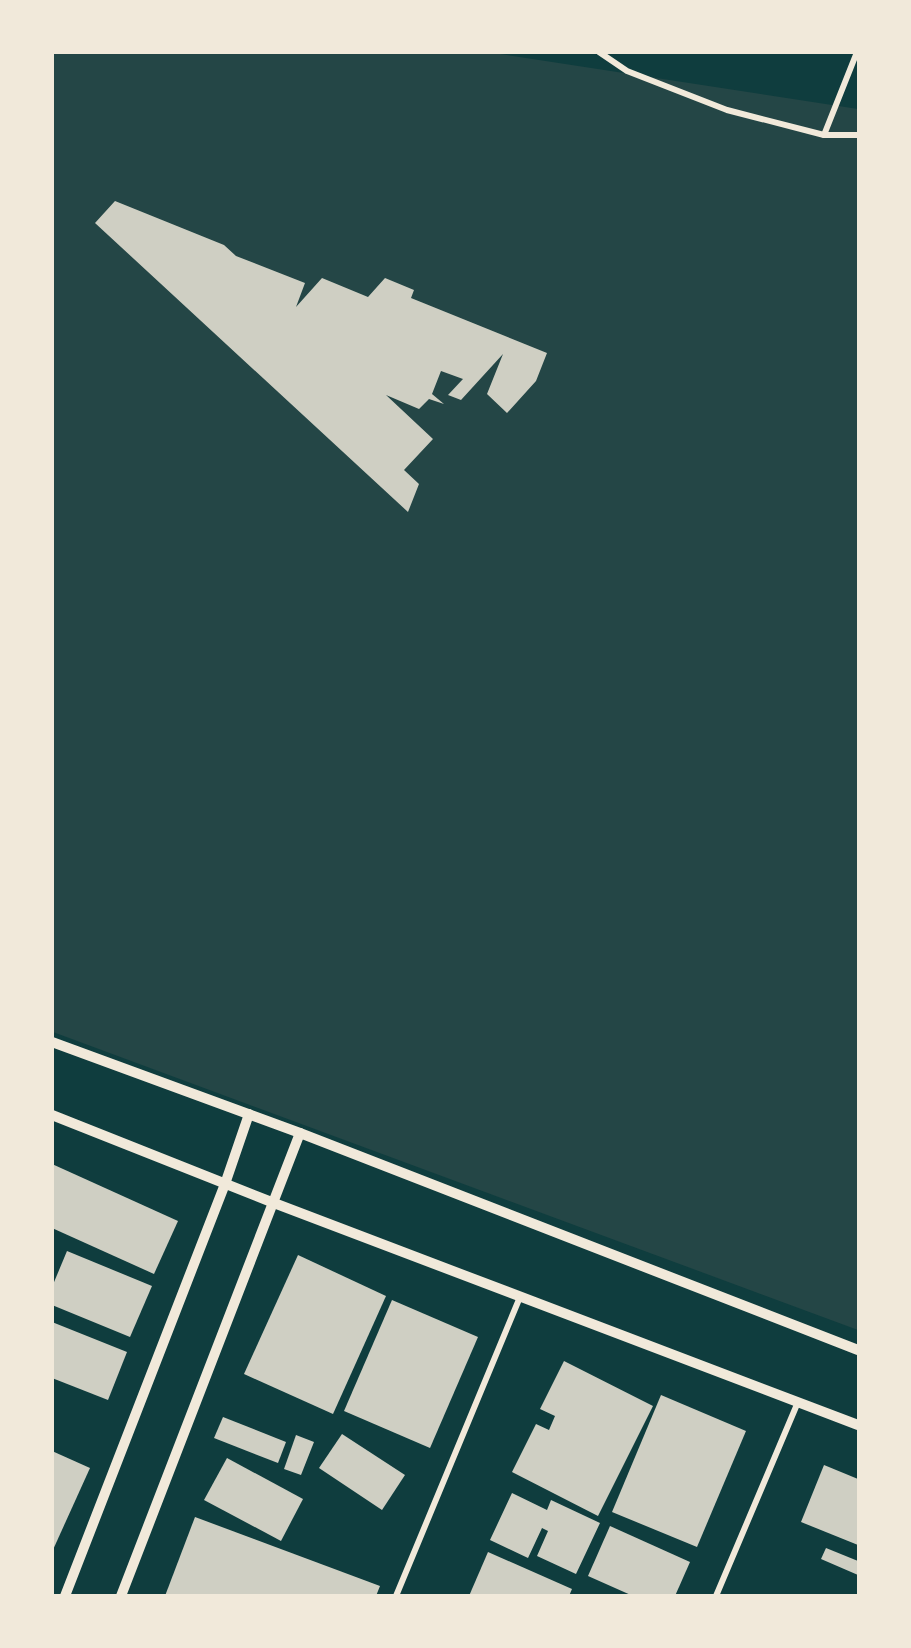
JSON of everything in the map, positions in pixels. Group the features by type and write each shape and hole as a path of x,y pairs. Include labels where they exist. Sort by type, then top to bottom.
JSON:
{"street":[{"path":"599,52 627,71 727,110 824,135 858,135"},
{"path":"824,135 857,52"},
{"path":"52,1042 300,1133 858,1350"},
{"path":"65,1596 225,1184 249,1114"},
{"path":"52,1115 273,1203 858,1425"},
{"path":"121,1596 300,1133"},
{"path":"396,1596 520,1297"},
{"path":"716,1596 798,1401"}],"shaded area":[{"path":"52,53 494,53 858,109 858,1330 53,1032"}],"building":[{"path":"115,201 224,245 236,256 305,283 296,307 322,278 368,297 385,278 414,290 411,298 547,353 536,381 507,413 487,394 503,354 461,400 448,395 463,379 441,371 432,394 444,404 429,399 419,409 386,395 433,439 404,470 419,484 408,512 95,223"},
{"path":"52,1164 178,1221 154,1274 52,1228"},
{"path":"67,1251 152,1286 130,1337 52,1305 52,1287"},
{"path":"298,1255 386,1296 333,1414 244,1374"},
{"path":"392,1300 478,1337 430,1448 344,1411"},
{"path":"52,1322 127,1352 108,1400 52,1378"},
{"path":"564,1361 653,1406 598,1516 512,1472 536,1424 549,1430 555,1416 540,1409"},
{"path":"661,1395 746,1431 697,1547 612,1512"},
{"path":"223,1417 286,1442 278,1463 214,1438"},
{"path":"342,1434 405,1475 382,1510 319,1468"},
{"path":"296,1435 314,1442 301,1475 284,1469"},
{"path":"52,1451 90,1468 52,1552"},
{"path":"227,1458 303,1499 281,1541 204,1500"},
{"path":"824,1465 858,1479 858,1545 801,1522"},
{"path":"512,1493 547,1510 551,1500 600,1523 576,1574 537,1556 548,1531 542,1528 528,1558 490,1540"},
{"path":"195,1517 380,1586 376,1596 165,1596"},
{"path":"610,1526 690,1562 675,1596 633,1596 588,1576"},
{"path":"826,1548 858,1561 858,1575 821,1559"},
{"path":"488,1552 572,1589 569,1596 469,1596"}]}
